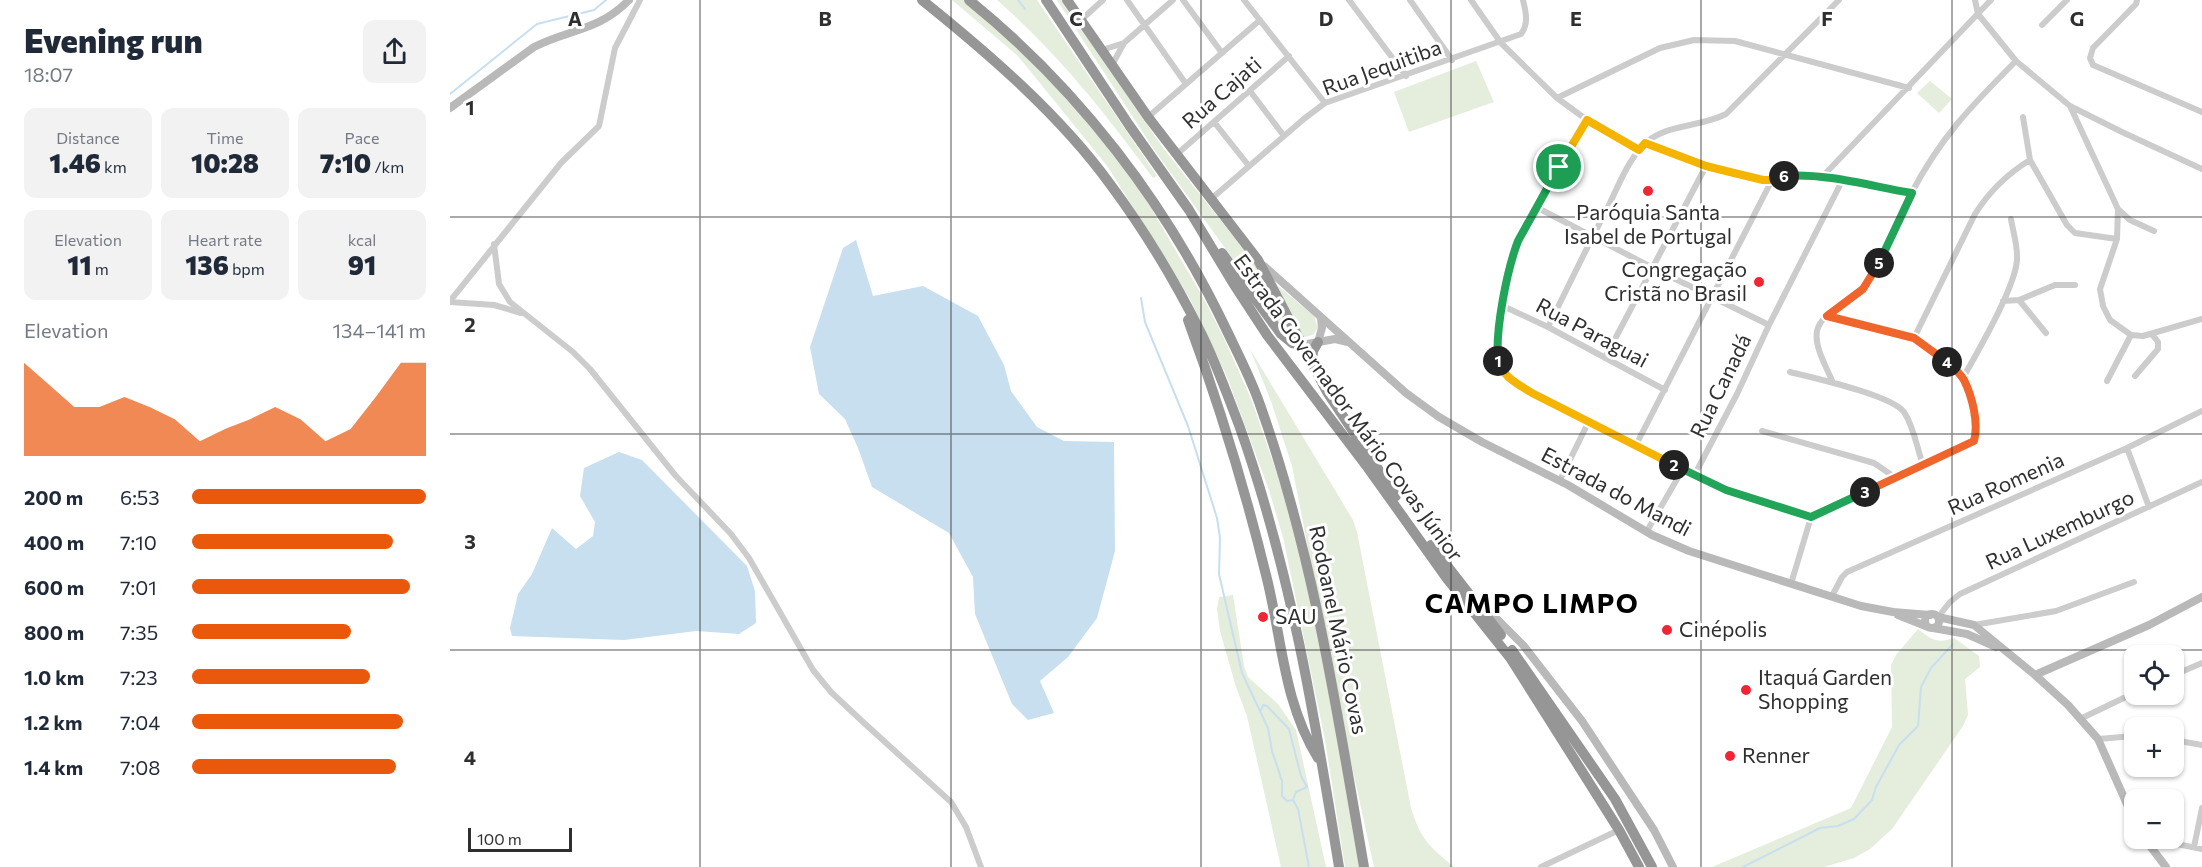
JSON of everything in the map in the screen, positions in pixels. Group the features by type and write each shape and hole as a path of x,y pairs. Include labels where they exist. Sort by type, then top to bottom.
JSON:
{"highway":[{"name":"Rodoanel Mário Covas","path":"922,0 1015,80 1074,140 1110,183 1173,281 1216,365 1260,487 1291,608 1323,766 1339,867"},
{"name":"Rodoanel Mário Covas","path":"969,0 1072,98 1126,162 1180,242 1203,282 1248,375 1279,461 1306,560 1364,867"},
{"name":"Estrada Governador Mário Covas Júnior","path":"1046,0 1189,210 1267,335 1368,468 1448,580 1511,659 1619,830 1639,867"},
{"name":"Estrada Governador Mário Covas Júnior","path":"1067,0 1148,117 1258,260 1327,392 1453,574 1517,655 1597,771 1616,799 1652,867"},
{"path":"1189,210 1281,334 1292,343 1302,345"},
{"path":"1173,281 1206,370 1239,475 1266,575 1292,704 1307,741 1323,766"},
{"path":"1312,365 1313,351 1318,342"}],"main road":[{"path":"450,108 534,47 547,40 593,26 608,18 629,0"},
{"name":"Estrada do Mandi","path":"1258,260 1406,393 1439,417 1482,442 1560,480 1674,546 1861,606 1934,616 1974,626 2035,675 2098,739 2124,798"},
{"path":"1318,342 1322,328 1321,318"},
{"path":"1302,345 1335,339 1352,344"},
{"path":"1453,574 1523,645 1561,693 1654,830 1673,867"},
{"path":"2035,675 2149,625 2202,597"},
{"name":"Estrada do Mandi","path":"1893,612 1931,627 1974,636 2012,656"},
{"path":"1931,627 1926,619 1934,616"},
{"path":"2154,849 2166,867"}],"street":[{"path":"450,302 494,244 561,163 599,126 615,48 640,0"},
{"path":"1081,20 1103,0"},
{"path":"1127,0 1186,84"},
{"path":"1112,65 1124,43 1173,0"},
{"path":"1183,0 1221,53"},
{"path":"1244,0 1325,103"},
{"path":"1349,0 1406,76"},
{"path":"1410,0 1452,60"},
{"path":"1471,0 1501,43 1557,98 1587,120 1639,150"},
{"name":"Rua Jequitiba","path":"1211,199 1325,103 1515,38 1525,29 1527,19 1523,0"},
{"path":"1548,327 1592,237 1645,143 1661,134 1708,122 1726,114 1839,0"},
{"path":"1975,0 1978,14 2016,61 2070,106 2202,169"},
{"path":"1824,176 1991,0"},
{"path":"2042,25 2067,0"},
{"path":"2137,0 2093,48 2090,58 2093,65 2202,112"},
{"path":"1148,117 1260,20"},
{"path":"1557,98 1660,48 1678,43 1718,39 1787,54 1908,88"},
{"path":"1102,50 1124,43"},
{"name":"Rua Cajati","path":"1176,155 1289,56"},
{"path":"1833,383 1817,337 1818,327 1827,316 1856,295 1868,282 1912,193 1947,134 1967,110 2016,61"},
{"path":"1250,91 1284,136"},
{"path":"2070,106 2118,209 2130,220 2154,231"},
{"path":"2024,117 2030,160 2058,211 2072,231 2117,239"},
{"path":"1587,120 1518,241 1513,254 1497,352 1503,372 1511,380 1694,476 1742,496 1811,517 1970,444 1975,438 1975,422 1963,378 1940,355 1914,338 1827,316"},
{"path":"1214,122 1249,166"},
{"path":"1645,143 1706,166 1772,180 1785,176 1824,176 1912,193"},
{"path":"1914,338 1984,199 2008,175 2030,160"},
{"path":"1605,358 1706,166"},
{"path":"1636,445 1772,180"},
{"name":"Rua Canadá","path":"1694,476 1842,181"},
{"path":"1538,208 1769,325"},
{"path":"2118,209 2117,239 2100,289 2100,296 2110,320 2131,335 2143,336 2202,319"},
{"path":"1963,378 2003,301 2017,264 2017,250 2011,219"},
{"path":"494,244 499,284 510,302 573,352 590,369 675,475 731,534 750,558 813,670 855,715 951,802 966,827 981,867"},
{"path":"2003,301 2019,300 2055,285 2075,285"},
{"path":"2019,300 2046,333"},
{"path":"450,302 494,305 524,314"},
{"name":"Rua Paraguai","path":"1503,306 1548,327 1665,390"},
{"path":"2135,376 2158,349 2158,342 2152,334"},
{"path":"2107,381 2131,335"},
{"path":"1791,372 1833,383 1898,406 1908,419 1923,465"},
{"name":"Rua Romenia","path":"1832,596 1847,572 2127,448 2202,411"},
{"path":"1560,480 1589,421"},
{"path":"1762,431 1864,459 1882,467 1896,478"},
{"path":"2127,448 2149,507"},
{"path":"1647,531 1680,474 1686,471"},
{"name":"Rua Luxemburgo","path":"1934,616 1960,594 2202,482"},
{"path":"1791,584 1811,517"},
{"path":"1974,626 2056,611 2134,582"},
{"path":"2184,671 2202,663"},
{"path":"2080,719 2124,698"},
{"path":"2098,739 2124,737"},
{"path":"2184,742 2202,745"},
{"path":"2194,847 2202,808"},
{"path":"1541,867 1619,830"},
{"path":"2184,845 2202,849"}],"green space":[{"path":"952,0 972,0 1012,35 1113,151 1151,208 1223,336 1252,401 1290,512 1313,610 1360,867 1345,867 1325,740 1283,537 1269,490 1227,377 1190,299 1108,167 1018,56"},
{"path":"997,0 1037,0 1157,176 1153,178 1099,107 1060,62"},
{"path":"1057,0 1062,0 1163,148 1260,270 1291,334 1282,327 1155,151"},
{"path":"1476,61 1494,102 1409,132 1394,92"},
{"path":"1930,81 1952,99 1939,113 1917,93"},
{"path":"1277,285 1314,316 1318,328 1313,335 1304,337 1301,335"},
{"path":"1250,349 1353,520 1411,808 1418,828 1427,842 1454,867 1374,867 1342,721 1292,466 1271,401"},
{"path":"1233,595 1244,666 1248,677 1278,704 1296,730 1326,867 1281,867 1247,716 1220,631 1217,609 1219,597"},
{"path":"1918,629 1935,640 1943,641 1954,638 1979,656 1980,667 1965,679 1968,715 1963,726 1892,829 1870,849 1854,858 1824,867 1712,867 1851,808 1892,727 1891,665 1896,655"}],"water":[{"path":"856,240 873,296 923,286 978,316 1004,365 1011,391 1037,427 1064,441 1114,442 1115,551 1097,618 1068,657 1040,681 1054,713 1028,720 1012,704 975,614 973,577 949,533 872,487 845,419 819,394 810,347 843,248"},
{"path":"619,452 642,460 747,566 755,591 756,623 739,634 696,631 624,640 512,636 510,628 518,594 532,574 552,528 576,549 593,536 595,522 580,496 584,468"}],"waterway":[{"path":"450,94 537,24 594,10 606,0"},
{"path":"1018,0 1025,9"},
{"path":"1141,298 1145,322 1188,426 1217,518 1220,538 1219,574 1242,673 1268,728 1272,751 1282,781 1282,796 1287,801 1293,800 1298,809 1309,867"},
{"path":"1743,867 1820,828 1838,826 1854,819 1872,800 1876,787 1899,745 1918,726 1921,687 1931,668 1953,644"},
{"path":"1261,710 1263,705 1267,706 1289,729 1301,776 1307,787 1296,792 1293,800"}],"place":[{"name":"Paróquia Santa Isabel de Portugal","path":"1648,191"},
{"name":"Congregação Cristã no Brasil","path":"1759,282"},
{"name":"SAU","path":"1263,617"},
{"name":"Cinépolis","path":"1667,630"},
{"name":"Itaquá Garden Shopping","path":"1746,690"},
{"name":"Renner","path":"1730,756"}],"district":[{"name":"CAMPO LIMPO","path":"1532,604"}],"route":[{"path":"1587,120 1639,150 1645,143 1706,166 1763,180 1785,176 1824,176 1912,193 1878,266 1868,282 1856,295 1827,316 1914,338 1945,360 1963,378 1975,422 1974,441 1811,517 1726,490 1694,476 1511,380 1500,367 1497,352 1510,266 1518,241 1559,167 1587,120"}]}
